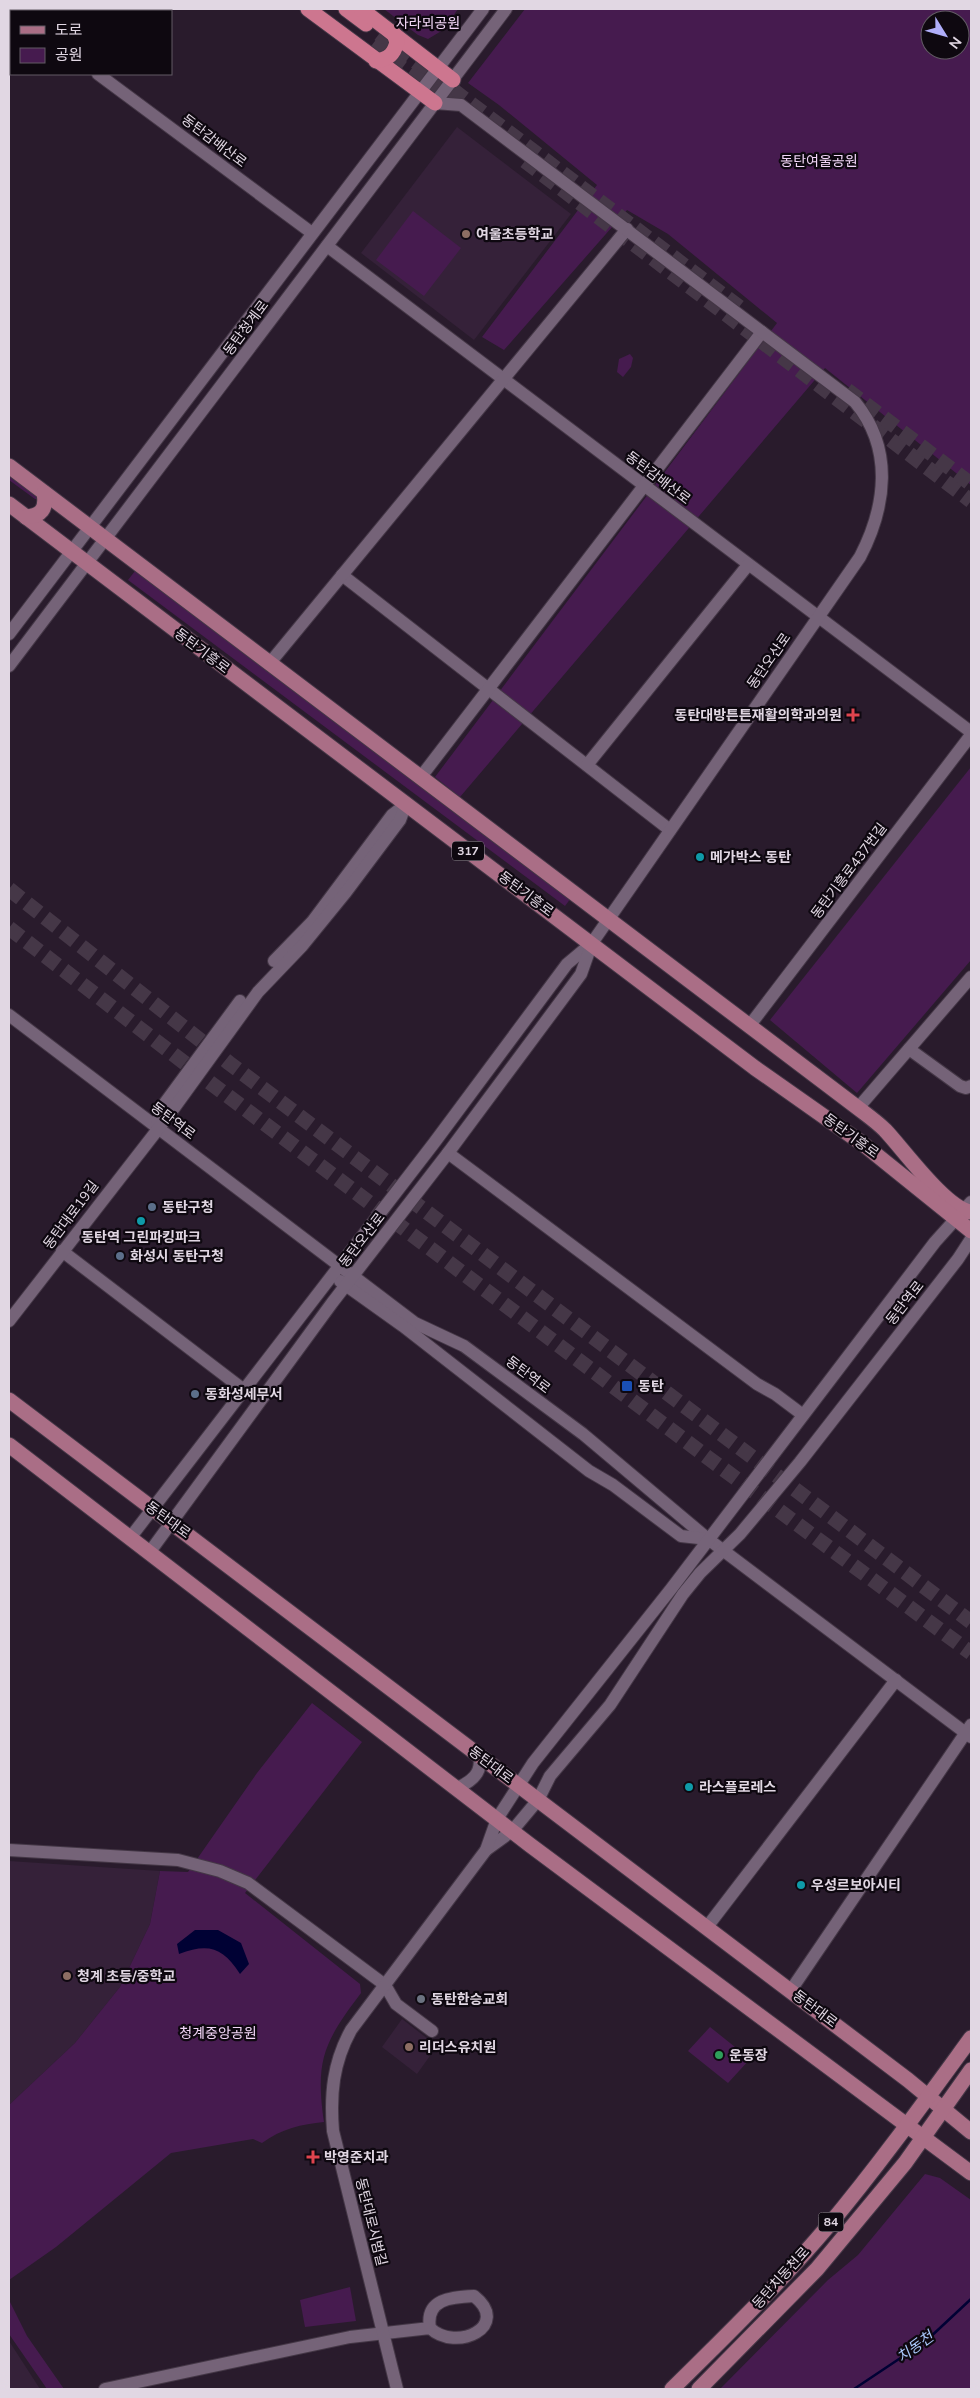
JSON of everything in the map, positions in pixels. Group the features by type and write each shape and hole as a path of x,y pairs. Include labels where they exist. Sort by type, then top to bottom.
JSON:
{"highway":[{"path":"308,9 435,103"},
{"path":"325,9 437,68 453,80"},
{"path":"346,9 382,38 397,42 392,55 376,60"},
{"path":"361,9 382,38"}],"main road":[{"name":"동탄기흥로","path":"9,466 858,1108 883,1128 936,1187 965,1211 971,1231"},
{"path":"26,517 36,516 42,511 46,504 44,493"},
{"name":"동탄기흥로","path":"9,504 755,1068 863,1144 965,1211"},
{"name":"동탄대로","path":"9,1400 791,1990 971,2132"},
{"path":"9,1445 497,1820 971,2173"},
{"name":"동탄치동천로","path":"672,2389 780,2281 829,2225 908,2126 971,2038"},
{"name":"동탄치동천로","path":"699,2389 816,2269 905,2163 971,2070"}],"street":[{"path":"9,634 482,9"},
{"name":"동탄청계로","path":"9,666 506,9"},
{"name":"동탄감배산로","path":"99,75 312,233"},
{"path":"435,103 461,105 453,80"},
{"name":"동탄오산로","path":"130,1538 434,1143 567,964 592,943 860,557 878,514 882,492 882,471 878,445 867,417 855,402 461,105"},
{"path":"269,664 627,229"},
{"name":"동탄감배산로","path":"327,246 971,733"},
{"path":"420,778 762,332"},
{"path":"587,764 748,565"},
{"path":"342,575 490,688 670,830"},
{"name":"동탄기흥로437번길","path":"750,1025 971,733"},
{"path":"157,1128 162,1107 221,1025 267,968 312,922 392,814 406,804"},
{"name":"동탄오산로","path":"149,1553 349,1281 448,1153 581,974 592,943"},
{"name":"동탄기흥로","path":"858,1108 971,977"},
{"name":"동탄역로","path":"9,1015 318,1251 335,1270 403,1326 589,1471 681,1536 708,1539"},
{"path":"909,1049 960,1086 966,1088 971,1086"},
{"name":"동탄대로19길","path":"9,1321 157,1128"},
{"path":"448,1153 757,1384 775,1394 803,1415"},
{"name":"동탄역로","path":"512,1831 538,1800 550,1776 610,1705 677,1592 689,1565 935,1242 965,1211"},
{"name":"동탄역로","path":"677,1592 740,1534 800,1462 958,1259 971,1239"},
{"path":"62,1251 244,1390"},
{"name":"동탄역로","path":"349,1281 415,1323 464,1346 583,1434 708,1539 896,1680 970,1731"},
{"path":"183,1467 186,1478 191,1482 201,1482"},
{"path":"638,1504 649,1490"},
{"name":"동탄대로시범길","path":"397,2389 333,2131 331,2107 334,2076 344,2042 486,1850 497,1820 518,1785 677,1592"},
{"path":"707,1927 896,1680"},
{"path":"791,1990 970,1731"},
{"path":"456,1788 469,1783 477,1774 481,1764 479,1756"},
{"name":"동탄대로시범길","path":"486,1850 512,1831"},
{"path":"9,1850 178,1860 220,1871 248,1883 385,1985 396,2004 432,2031"},
{"path":"474,2296 484,2304 487,2315 483,2328 477,2334 446,2339 437,2335 430,2328 430,2311 437,2303 474,2296"},
{"path":"104,2389 350,2337 384,2335 430,2328"}],"shaded area":[{"name":"여울초등학교","path":"457,127 571,214 474,340 361,253"},
{"name":"청계 초등/중학교","path":"9,1861 160,1871 150,1924 120,1987 75,2043 9,2105"},
{"path":"195,1930 218,1930 241,1943 249,1964 240,1974 227,1958 214,1950 207,1948 198,1949 179,1954 177,1944"},
{"name":"리더스유치원","path":"402,2019 437,2046 417,2074 382,2047"},
{"path":"9,2341 40,2389 9,2389"}],"green space":[{"name":"자라뫼공원","path":"384,9 458,9 443,30 428,39 418,35"},
{"name":"동탄여울공원","path":"525,9 971,9 971,485 825,368 460,797 435,777 777,323 668,234 627,210 504,350 482,337 597,185 499,105 468,83"},
{"path":"413,211 461,248 424,296 376,260"},
{"path":"630,354 633,358 631,367 623,377 617,372 619,359"},
{"path":"9,473 39,495 38,499 35,499 9,480"},
{"path":"135,571 571,898 565,906 128,580"},
{"path":"971,767 971,960 857,1093 770,1020"},
{"name":"청계중앙공원","path":"312,1703 362,1742 245,1893 360,1984 361,1993 338,2025 325,2053 321,2083 324,2122 292,2128 262,2143 253,2139 171,2153 56,2247 9,2280 9,2105 75,2043 120,1987 150,1924 160,1871 188,1872 257,1773"},
{"name":"운동장","path":"710,2027 750,2059 728,2083 688,2051"},
{"path":"925,2174 940,2178 971,2200 971,2389 720,2389 828,2280 858,2255"},
{"path":"350,2287 356,2321 305,2327 300,2300"},
{"path":"9,2300 27,2336 64,2389 47,2389 9,2334"}],"waterway":[{"name":"치동천","path":"854,2389 926,2341 971,2299"}],"tunnel":[{"path":"379,34 743,310"},
{"path":"372,45 451,104"},
{"path":"525,161 971,501"},
{"path":"847,390 971,484"},
{"path":"9,889 229,1063 971,1622"},
{"path":"9,928 208,1081 711,1460 971,1653"}],"place":[{"name":"여울초등학교","path":"466,234"},
{"name":"동탄대방튼튼재활의학과의원","path":"853,715"},
{"name":"메가박스 동탄","path":"700,857"},
{"name":"동탄구청","path":"152,1207"},
{"name":"동탄역 그린파킹파크","path":"141,1221"},
{"name":"화성시 동탄구청","path":"120,1256"},
{"name":"동탄","path":"627,1386"},
{"name":"동화성세무서","path":"195,1394"},
{"name":"라스플로레스","path":"689,1787"},
{"name":"우성르보아시티","path":"801,1885"},
{"name":"청계 초등/중학교","path":"67,1976"},
{"name":"동탄한승교회","path":"421,1999"},
{"name":"리더스유치원","path":"409,2047"},
{"name":"운동장","path":"719,2055"},
{"name":"박영준치과","path":"313,2157"}]}
